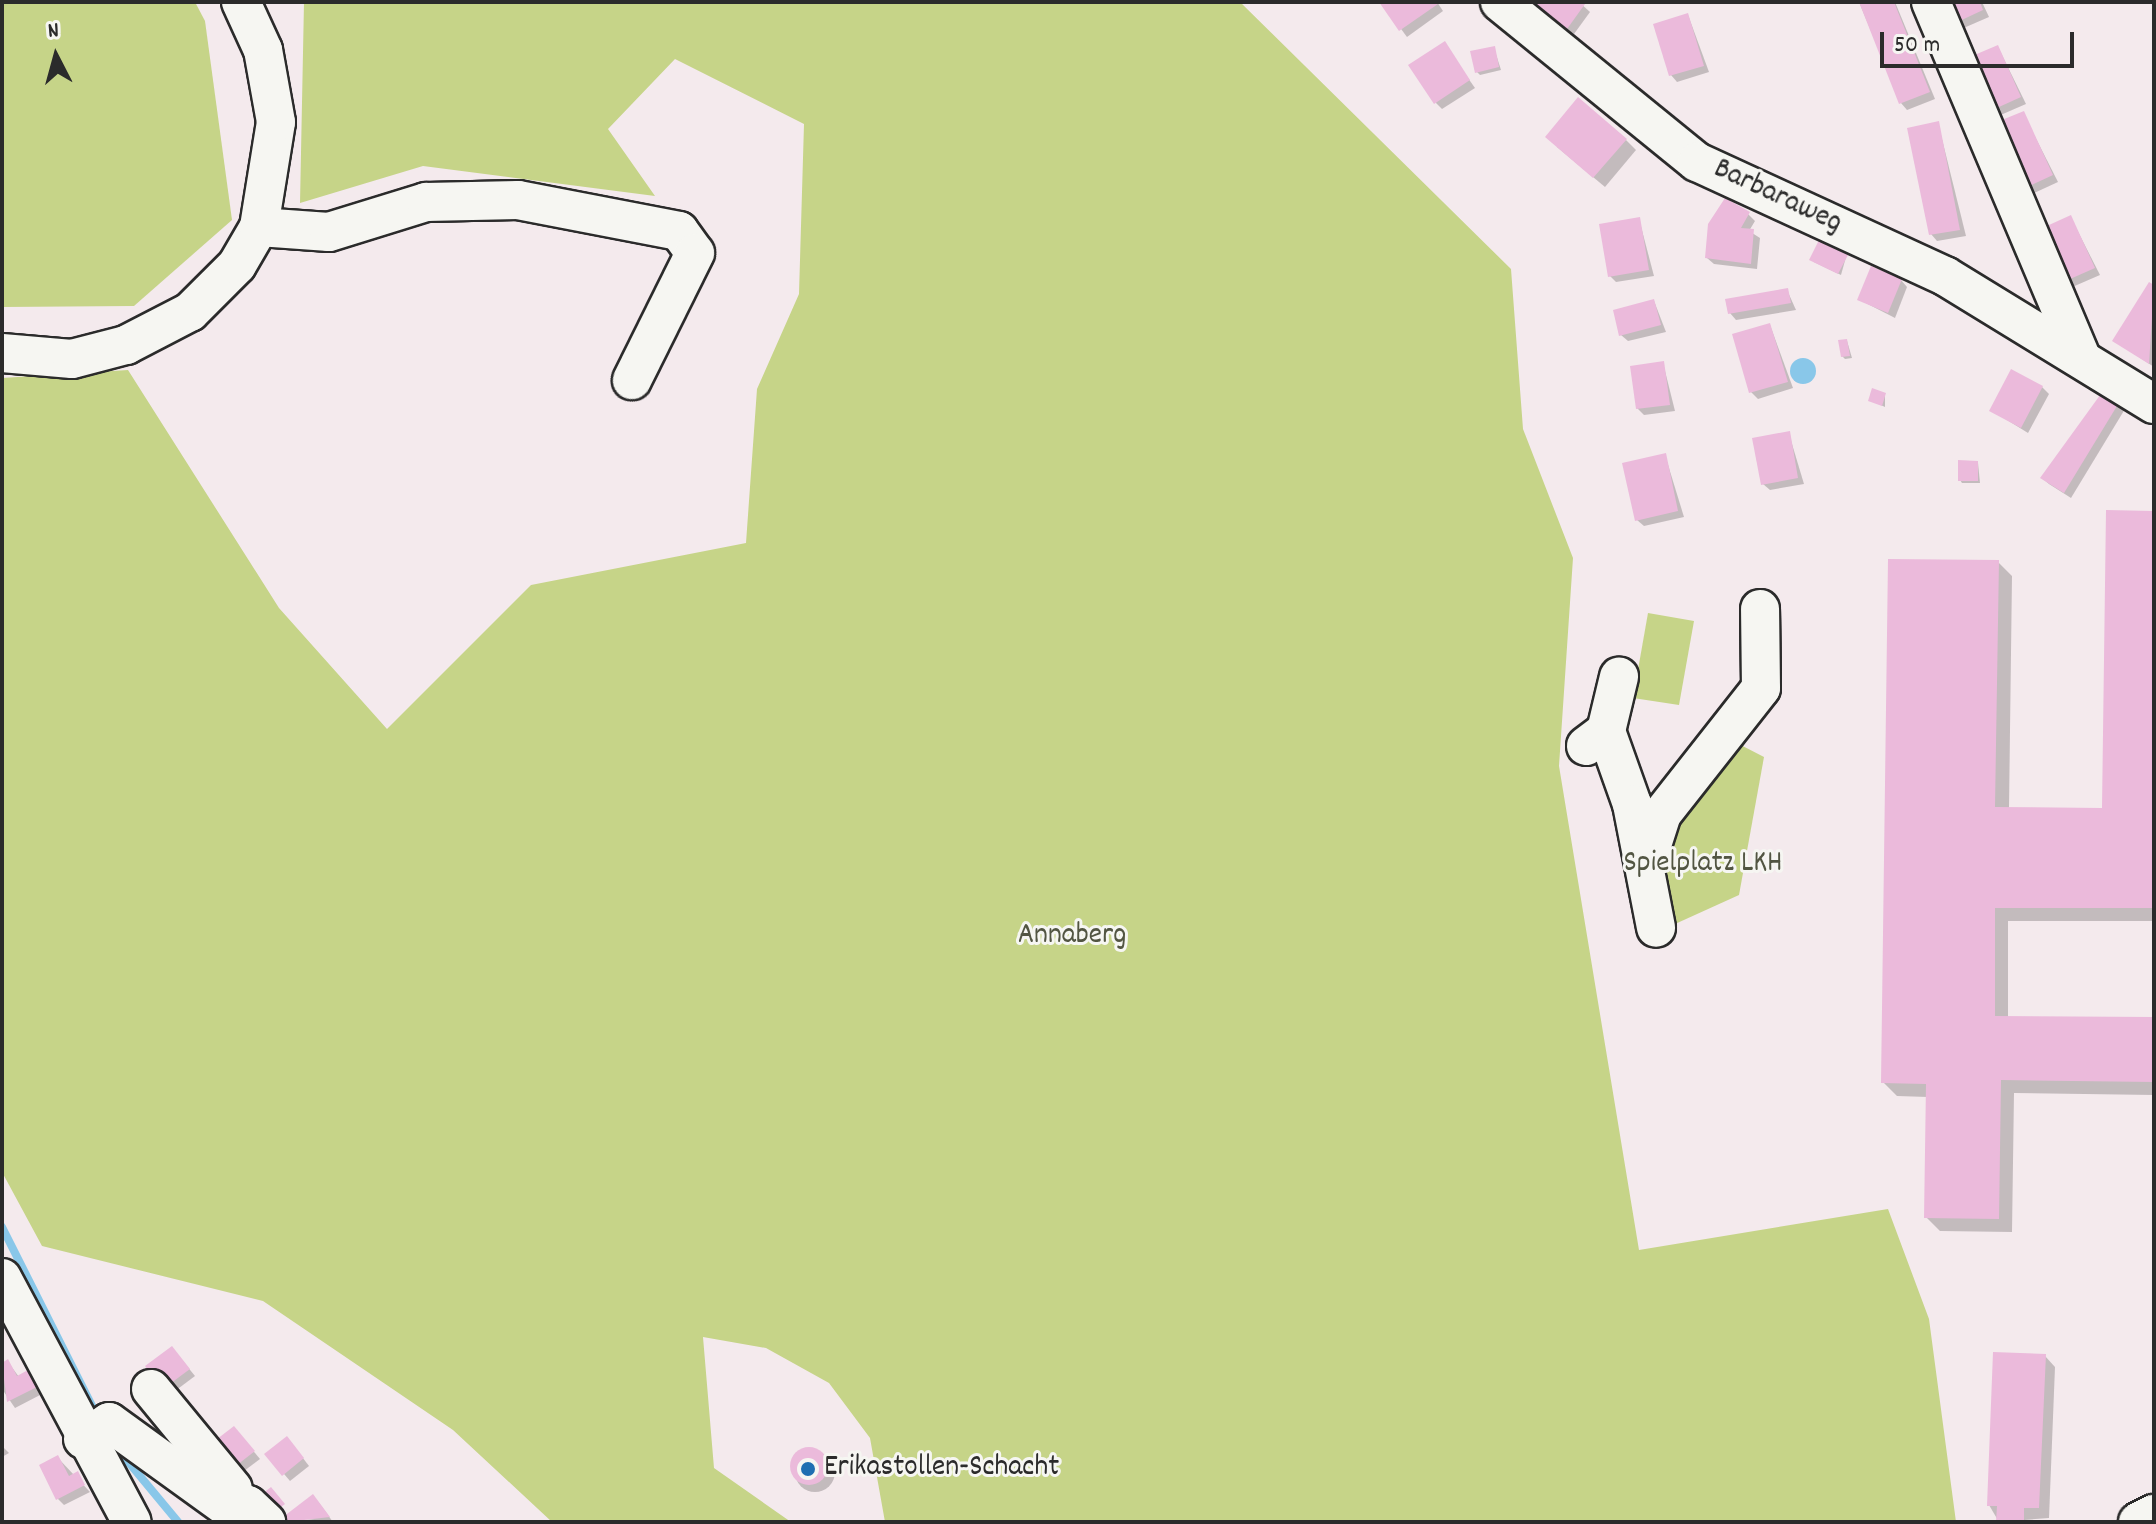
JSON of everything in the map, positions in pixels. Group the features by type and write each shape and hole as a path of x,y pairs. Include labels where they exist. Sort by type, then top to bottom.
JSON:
{"street":[{"path":"2,353 72,359 126,345 190,312 237,265 259,227 276,122 263,50 241,2"},
{"name":"Barbaraweg","path":"1500,2 1697,162 1945,276 2080,354 2154,404"},
{"path":"1931,2 2080,354"},
{"path":"259,227 329,232 426,202 518,200 679,231 695,253 632,380"},
{"path":"1646,864 1662,814 1761,688 1760,609"},
{"path":"1619,677 1596,738 1619,754 1646,864 1656,928"},
{"path":"2,1278 94,1430 132,1522"},
{"path":"151,1389 257,1513"},
{"path":"94,1430 228,1508 257,1513"},
{"path":"2138,1522 2154,1514"}],"green space":[{"path":"2,2 195,2 205,21 232,220 134,306 2,307"},
{"name":"Annaberg","path":"304,2 1240,2 1511,269 1523,429 1573,558 1559,766 1639,1250 1888,1209 1929,1319 1956,1522 885,1522 870,1438 829,1383 766,1348 703,1337 714,1468 791,1522 552,1522 453,1430 263,1301 42,1246 2,1172 2,378 128,370 279,608 387,729 531,585 746,543 757,389 799,294 804,124 675,59 608,129 655,196 423,166 300,203"},
{"path":"1648,613 1694,621 1679,705 1633,698"},
{"name":"Spielplatz LKH","path":"1731,740 1764,757 1739,895 1664,929 1657,887 1673,817"}],"water":[{"path":"1803,358 1812,362 1816,371 1812,380 1803,384 1794,380 1790,371 1794,362"}],"building":[{"path":"1379,2 1437,2 1438,4 1399,31"},
{"path":"1530,2 1583,2 1585,4 1567,29"},
{"path":"1859,2 1894,2 1930,92 1899,104"},
{"path":"1941,2 1980,2 1983,10 1951,25"},
{"path":"1688,13 1704,66 1669,76 1653,24"},
{"path":"1445,41 1470,80 1434,104 1408,65"},
{"path":"1998,45 2021,97 1988,112 1965,59"},
{"path":"1495,46 1499,67 1475,73 1470,51"},
{"path":"1578,97 1627,139 1593,178 1545,137"},
{"path":"2024,111 2053,175 2021,190 1992,124"},
{"path":"1939,121 1960,230 1929,235 1907,128"},
{"path":"1725,198 1750,212 1741,228 1754,229 1751,264 1705,258 1708,224"},
{"path":"2071,215 2095,268 2061,283 2038,230"},
{"path":"1640,217 1649,270 1608,277 1599,224"},
{"path":"1819,240 1848,255 1838,274 1809,260"},
{"path":"1871,266 1902,279 1888,313 1857,300"},
{"path":"2149,282 2154,285 2149,364 2112,341"},
{"path":"1788,288 1791,303 1728,314 1725,299"},
{"path":"1654,299 1661,325 1619,336 1613,310"},
{"path":"1770,323 1788,382 1749,393 1732,334"},
{"path":"1847,339 1850,356 1841,357 1838,340"},
{"path":"1664,361 1670,405 1636,409 1630,366"},
{"path":"2011,369 2043,386 2021,428 1989,411"},
{"path":"1872,388 1886,393 1882,406 1868,401"},
{"path":"2103,391 2120,401 2064,493 2040,478"},
{"path":"1790,431 1798,478 1761,485 1752,438"},
{"path":"1666,453 1678,511 1635,521 1622,463"},
{"path":"1958,460 1978,461 1978,481 1958,481"},
{"path":"2106,510 2154,511 2154,908 1995,908 1995,1016 2154,1017 2154,1082 2001,1080 1999,1219 1924,1218 1926,1084 1881,1083 1888,559 1999,560 1995,807 2102,808"},
{"path":"172,1346 190,1369 163,1389 145,1366"},
{"path":"1993,1352 2046,1354 2039,1508 2024,1508 2024,1522 1996,1522 1997,1506 1987,1506"},
{"path":"8,1359 17,1376 28,1370 37,1387 7,1402 2,1363"},
{"path":"234,1426 255,1451 228,1472 208,1446"},
{"path":"287,1436 304,1458 282,1476 264,1454"},
{"name":"Erikastollen-Schacht","path":"809,1447 822,1453 828,1466 822,1479 809,1485 796,1479 790,1466 796,1453"},
{"path":"58,1455 69,1476 78,1471 85,1485 56,1500 39,1465"},
{"path":"271,1487 285,1504 270,1515 257,1498"},
{"path":"313,1494 330,1517 287,1522 283,1517"}],"waterway":[{"path":"2,1227 94,1410"},
{"path":"115,1446 178,1522"}],"place":[{"name":"Erikastollen-Schacht","path":"808,1469"}]}
